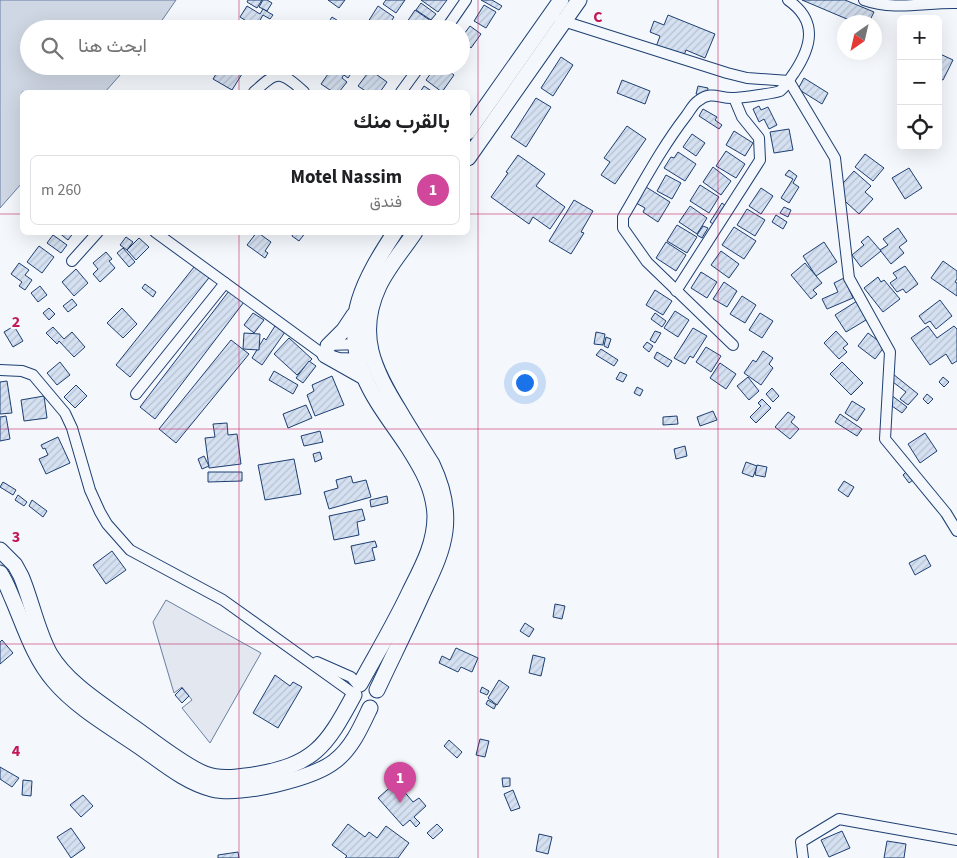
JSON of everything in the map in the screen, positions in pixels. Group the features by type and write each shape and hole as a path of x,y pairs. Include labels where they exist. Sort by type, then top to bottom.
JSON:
{"main road":[{"path":"470,155 557,18 562,0"},
{"path":"470,129 557,18 579,0"},
{"path":"364,377 327,350 356,312 366,279 394,235"},
{"path":"0,550 15,565 21,576 46,646 66,674 106,707 175,756 206,774 227,778 286,768 303,761 318,750 327,740 395,622 428,555 434,529 435,516 431,490 420,466 364,377 364,351 371,310 379,286 413,235"},
{"path":"0,573 35,654 53,680 65,693 103,723 192,782 214,790 268,786 326,768 349,746 370,708 378,701 377,690 437,563 443,544 446,516 442,489 432,464 364,351 356,312"},
{"path":"370,708 358,705 354,699 357,690 368,683 377,690"}],"street":[{"path":"452,20 466,0"},
{"path":"733,345 647,262 622,228 623,217 677,127 697,102 710,94 734,98 780,91 788,81 805,52 809,40 809,27 806,17 798,7 788,0"},
{"path":"864,0 894,6 957,3"},
{"path":"557,18 727,74 747,78 788,81"},
{"path":"402,90 413,75"},
{"path":"257,90 273,77 282,76 302,90"},
{"path":"788,81 835,158 849,278 890,352 885,438 946,513 957,531"},
{"path":"676,291 760,160 759,138 742,117 734,98"},
{"path":"72,261 95,235"},
{"path":"159,235 306,342 327,350 339,358 364,351"},
{"path":"136,394 225,283"},
{"path":"327,350 364,351"},
{"path":"0,370 22,371 33,375 64,412 74,436 90,490 100,512 107,524 130,550 223,600 292,649 347,675 357,690"},
{"path":"803,858 801,842 839,819 957,840"}],"shaded area":[{"path":"0,0 176,0 162,20 20,20 20,75 120,75 107,90 20,90 20,185 0,208"},
{"path":"166,600 261,653 210,743 182,708 192,700 182,687 174,693 153,622"}],"building":[{"path":"248,0 262,0 257,8 247,2"},
{"path":"263,0 272,3 267,11 259,7"},
{"path":"328,0 345,0 339,8"},
{"path":"386,0 405,0 396,13 383,4"},
{"path":"421,0 447,0 438,12"},
{"path":"481,0 492,0 502,6 499,10"},
{"path":"802,0 845,0 874,12 872,15 837,15"},
{"path":"421,3 436,14 431,20 416,10"},
{"path":"484,5 496,12 486,28 474,21"},
{"path":"247,6 260,14 263,9 273,15 270,19 263,15 260,20 245,20 240,17"},
{"path":"378,6 394,17 392,20 369,20"},
{"path":"415,10 430,20 408,20"},
{"path":"668,15 715,34 705,58 686,50 683,58 656,47 660,36 650,32 654,21 664,25"},
{"path":"470,26 481,34 470,47"},
{"path":"942,55 953,60 942,80"},
{"path":"561,57 573,65 553,96 541,88"},
{"path":"215,75 241,75 232,90 213,79"},
{"path":"327,75 344,75 342,78 347,82 341,90 330,90 321,84"},
{"path":"366,75 377,75 387,82 381,90 364,90 358,86"},
{"path":"430,75 454,75 443,90 439,90 426,80"},
{"path":"804,78 828,93 822,104 798,89"},
{"path":"622,80 650,91 645,104 617,93"},
{"path":"424,86 430,90 421,90"},
{"path":"698,86 708,88 707,96 696,94"},
{"path":"536,98 551,107 526,147 511,137"},
{"path":"759,106 761,110 768,107 777,125 769,129 764,119 759,122 753,109"},
{"path":"703,109 717,117 715,120 722,125 719,129 699,116"},
{"path":"627,126 646,139 615,184 601,175 610,162 604,158"},
{"path":"789,129 793,150 774,153 770,132"},
{"path":"734,131 753,143 745,156 726,145"},
{"path":"692,134 705,143 696,156 683,147"},
{"path":"726,151 745,164 736,178 716,166"},
{"path":"678,152 696,164 685,181 664,168 671,157 674,158"},
{"path":"865,154 884,168 873,181 855,167"},
{"path":"518,155 545,174 536,186 565,207 550,229 533,217 529,224 491,197"},
{"path":"713,167 731,181 721,195 703,182"},
{"path":"909,168 922,188 905,199 892,178"},
{"path":"789,170 797,176 793,183 799,187 789,203 781,198 793,179 785,175"},
{"path":"854,171 871,186 865,192 873,199 859,214 835,192"},
{"path":"666,175 681,183 672,199 657,191"},
{"path":"700,185 719,197 709,213 690,201"},
{"path":"646,187 670,202 658,222 643,212 645,208 636,203"},
{"path":"761,188 773,196 761,214 749,206"},
{"path":"574,200 593,211 581,232 584,233 571,254 549,241"},
{"path":"722,203 727,207 715,225 710,222"},
{"path":"690,206 707,218 697,234 679,222"},
{"path":"784,207 791,210 788,217 780,213"},
{"path":"747,209 765,220 755,236 737,225"},
{"path":"776,215 787,222 783,229 772,222"},
{"path":"677,225 697,237 687,253 667,241"},
{"path":"703,226 708,228 702,238 697,235"},
{"path":"734,227 756,241 744,259 722,245"},
{"path":"898,228 907,241 899,247 904,253 891,264 880,250 888,245 883,239"},
{"path":"53,235 67,245 61,253 47,243"},
{"path":"62,235 72,235 68,240"},
{"path":"255,235 261,235 271,242 265,251 268,253 265,258 247,245"},
{"path":"292,235 304,235 299,241"},
{"path":"868,236 881,251 861,267 852,255 864,245 861,242"},
{"path":"126,237 133,242 127,250 120,245"},
{"path":"139,238 149,247 136,260 127,250"},
{"path":"666,242 686,255 676,271 656,258"},
{"path":"824,242 837,262 816,276 803,256"},
{"path":"39,246 54,257 42,273 27,262"},
{"path":"123,248 135,262 129,267 117,253"},
{"path":"721,251 739,264 729,278 711,265"},
{"path":"106,252 112,259 109,261 115,268 100,282 93,274 98,269 93,263"},
{"path":"943,261 957,271 955,282 957,283 957,296 931,278"},
{"path":"198,262 212,274 130,377 116,365"},
{"path":"19,263 29,270 25,275 32,280 25,290 19,286 22,282 11,274"},
{"path":"805,263 822,283 813,290 817,294 811,299 791,275"},
{"path":"905,266 918,284 906,293 903,289 897,292 890,283 897,278 893,273"},
{"path":"76,269 88,283 74,296 62,282"},
{"path":"701,272 717,282 707,298 691,288"},
{"path":"878,277 881,282 884,280 900,299 883,312 864,288"},
{"path":"844,278 853,298 827,309 822,299 838,292 834,283"},
{"path":"724,282 737,291 727,307 713,299"},
{"path":"145,284 156,292 153,297 142,288"},
{"path":"40,286 47,295 38,302 31,293"},
{"path":"655,290 672,301 663,315 646,305"},
{"path":"229,291 244,302 155,419 140,407"},
{"path":"742,296 756,305 745,323 730,314"},
{"path":"72,299 77,305 68,312 63,306"},
{"path":"940,300 952,316 936,329 930,321 925,324 919,316"},
{"path":"857,301 871,317 846,332 835,315"},
{"path":"49,308 55,314 49,320 43,313"},
{"path":"122,308 137,324 123,338 107,323"},
{"path":"675,311 689,320 678,337 664,328"},
{"path":"253,313 264,320 254,333 244,325"},
{"path":"655,313 666,321 662,327 651,319"},
{"path":"760,313 773,321 762,338 749,330"},
{"path":"14,326 23,341 13,347 4,332"},
{"path":"275,326 285,332 262,365 252,358 264,338 266,340"},
{"path":"928,326 937,338 954,326 957,329 957,361 952,364 946,354 930,365 911,338"},
{"path":"53,327 64,339 72,332 85,347 74,357 59,341 57,344 46,333"},
{"path":"693,328 707,336 693,358 690,356 685,364 674,358"},
{"path":"655,331 661,333 655,343 650,340"},
{"path":"836,331 848,344 843,348 847,352 839,359 824,343"},
{"path":"596,332 605,334 603,345 594,344"},
{"path":"244,333 260,334 259,350 243,349"},
{"path":"868,333 885,346 875,359 858,346"},
{"path":"606,337 611,339 608,348 604,346"},
{"path":"289,338 312,359 297,375 274,354"},
{"path":"231,340 249,354 176,443 159,429"},
{"path":"647,342 653,346 649,352 643,347"},
{"path":"706,347 721,356 711,372 696,362"},
{"path":"601,349 618,360 614,366 596,355"},
{"path":"763,351 773,358 769,364 773,368 761,385 744,373 753,360 756,362"},
{"path":"657,352 672,361 668,367 654,358"},
{"path":"309,361 316,366 303,383 296,378"},
{"path":"60,362 70,375 57,385 47,373"},
{"path":"842,362 863,383 851,395 830,374"},
{"path":"720,363 736,374 726,389 710,378"},
{"path":"274,371 298,385 293,394 269,380"},
{"path":"620,372 627,375 623,382 616,379"},
{"path":"893,374 918,394 908,405 900,399 906,392 889,379"},
{"path":"332,376 344,405 315,416 307,395 314,391 312,385"},
{"path":"748,377 759,391 749,400 737,386"},
{"path":"943,377 949,382 944,387 939,382"},
{"path":"7,381 12,413 0,414 0,382"},
{"path":"76,385 87,396 75,408 64,397"},
{"path":"637,387 643,390 640,396 634,393"},
{"path":"772,388 779,396 773,402 766,394"},
{"path":"927,394 933,399 928,404 923,399"},
{"path":"891,395 907,407 902,413 892,406"},
{"path":"44,396 47,418 24,421 21,400"},
{"path":"762,399 771,408 756,423 750,417 761,406 758,403"},
{"path":"852,401 865,409 857,421 845,413"},
{"path":"306,405 312,418 288,428 283,414"},
{"path":"713,411 717,420 700,426 697,417"},
{"path":"788,412 795,417 791,422 799,429 790,439 775,427"},
{"path":"840,414 862,429 857,436 835,422"},
{"path":"6,416 10,439 0,441 0,417"},
{"path":"677,416 678,424 663,425 663,417"},
{"path":"227,423 228,435 237,434 241,464 209,468 205,438 215,437 213,424"},
{"path":"320,431 323,442 304,446 301,436"},
{"path":"925,433 937,451 920,463 908,444"},
{"path":"58,437 70,463 46,474 39,459 48,455 45,448 43,449 41,445"},
{"path":"685,446 687,456 676,459 674,449"},
{"path":"320,452 322,459 315,462 313,454"},
{"path":"204,456 209,466 202,469 198,459"},
{"path":"294,459 301,494 265,500 258,465"},
{"path":"746,462 757,466 753,477 742,473"},
{"path":"757,465 767,467 765,477 755,475"},
{"path":"910,468 917,477 909,483 903,475"},
{"path":"208,472 242,472 242,481 208,482"},
{"path":"351,476 353,483 366,480 371,497 329,509 324,492 338,488 336,480"},
{"path":"844,481 854,487 848,497 838,490"},
{"path":"3,482 16,490 13,495 0,487"},
{"path":"18,495 27,502 24,506 15,500"},
{"path":"387,496 388,503 371,507 370,500"},
{"path":"32,500 47,511 43,517 29,506"},
{"path":"362,509 365,520 357,522 359,535 334,540 329,516"},
{"path":"375,541 377,547 372,548 375,560 355,564 351,546"},
{"path":"112,551 126,570 106,584 93,565"},
{"path":"925,555 931,566 915,575 909,563"},
{"path":"555,604 565,606 562,619 553,617"},
{"path":"525,623 534,629 529,637 520,631"},
{"path":"2,640 13,653 0,664 0,642"},
{"path":"456,648 478,658 472,672 461,667 458,672 439,663 442,656 450,660"},
{"path":"533,655 545,658 541,676 529,673"},
{"path":"275,675 290,686 293,682 302,687 278,728 253,713"},
{"path":"499,680 509,687 497,705 488,698"},
{"path":"482,687 489,691 487,695 480,692"},
{"path":"182,688 189,696 182,703 175,695"},
{"path":"488,700 496,705 494,709 486,704"},
{"path":"480,739 489,741 485,757 476,755"},
{"path":"449,740 462,752 457,758 444,746"},
{"path":"0,767 19,778 12,787 0,779"},
{"path":"502,778 510,778 510,786 503,787"},
{"path":"23,780 32,781 31,796 22,795"},
{"path":"396,782 413,802 419,798 426,806 414,817 420,823 416,827 410,820 403,826 378,798"},
{"path":"513,790 520,808 511,811 504,794"},
{"path":"83,795 93,806 81,817 70,805"},
{"path":"348,824 365,837 369,832 377,838 386,826 409,843 398,858 345,858 347,856 332,845"},
{"path":"437,824 443,830 433,839 427,833"},
{"path":"71,828 85,848 71,858 57,837"},
{"path":"842,831 850,848 829,857 821,840"},
{"path":"539,834 552,837 548,854 536,851"},
{"path":"887,841 906,844 904,858 884,858"},
{"path":"238,852 239,858 218,858 218,855"}],"place":[{"name":"Motel Nassim","path":"400,803"}]}
